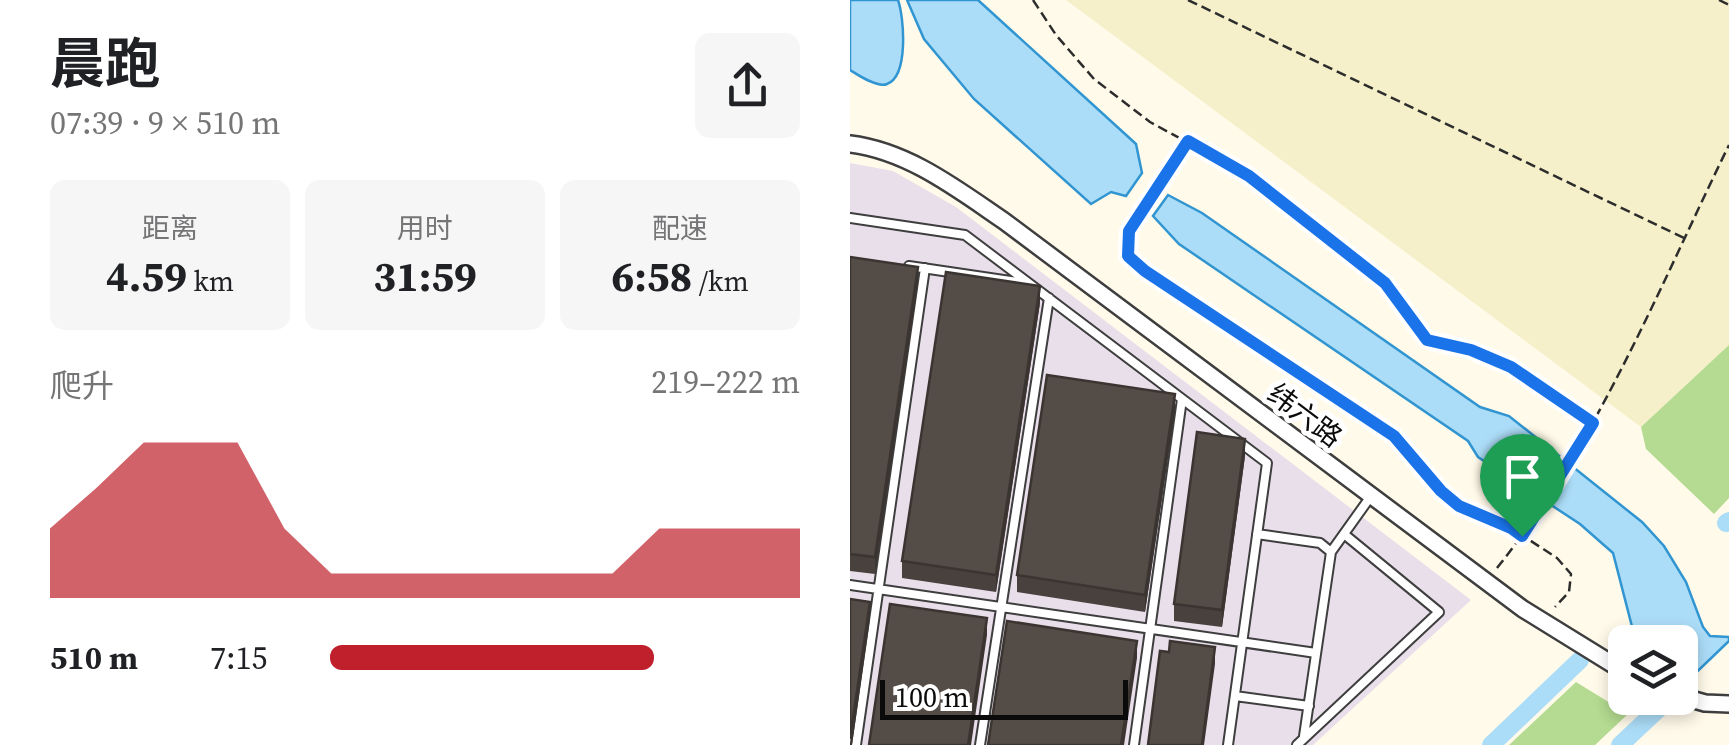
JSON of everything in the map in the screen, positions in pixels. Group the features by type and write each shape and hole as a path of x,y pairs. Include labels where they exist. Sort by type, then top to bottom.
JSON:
{"street":[{"name":"纬六路","path":"850,144 928,169 1004,221 1530,613 1608,662"},
{"path":"1698,700 1729,704"}],"lane":[{"path":"850,218 965,235 1267,463 1228,745"},
{"path":"906,266 1029,284"},
{"path":"856,745 925,268"},
{"path":"980,745 1048,298"},
{"path":"1134,745 1182,399"},
{"path":"1301,742 1331,552 1372,496"},
{"path":"1257,534 1320,542 1331,552"},
{"path":"1301,742 1439,612 1344,534"},
{"path":"850,585 1316,653"},
{"path":"1235,696 1309,706"}],"path":[{"path":"1033,0 1094,78 1150,122 1249,176 1385,283 1427,340 1471,350 1511,367 1593,423"},
{"path":"1188,0 1684,238"},
{"path":"1720,0 1729,5"},
{"path":"1188,141 1129,231 1128,256 1394,436 1459,506 1511,528 1557,558 1571,574 1569,592 1555,607 1530,613"},
{"path":"1486,581 1535,517 1593,423 1729,145"}],"shaded area":[{"path":"1066,0 1729,0 1729,345 1641,427"},
{"path":"850,163 893,171 956,207 1471,600 1313,745 850,745"}],"green space":[{"path":"1729,345 1729,498 1714,514 1646,449 1641,427"},
{"path":"1576,682 1608,702 1608,715 1627,715 1595,745 1509,745"}],"water":[{"path":"850,0 898,0 902,58 894,79 887,84 873,83 850,70"},
{"path":"907,0 978,0 1136,144 1142,173 1126,196 1111,192 1091,204 974,99 924,39"},
{"path":"1168,195 1202,213 1480,407 1509,416 1642,522 1664,546 1686,582 1703,627 1710,636 1729,637 1729,641 1698,671 1698,625 1632,625 1613,553 1580,524 1478,457 1468,441 1179,244 1153,216"}],"building":[{"path":"850,257 918,267 875,557 850,554"},
{"path":"946,272 1040,286 996,575 902,561"},
{"path":"1047,375 1175,394 1145,595 1017,575"},
{"path":"1197,432 1245,439 1222,610 1174,604"},
{"path":"850,599 870,602 850,739"},
{"path":"890,604 987,618 968,745 869,745"},
{"path":"1007,621 1137,641 1121,745 988,745"},
{"path":"1170,641 1215,647 1202,745 1148,745 1160,651 1169,652"}],"waterway":[{"path":"1491,745 1580,660"},
{"path":"1620,745 1652,715"}],"route":[{"path":"1188,141 1249,176 1385,283 1427,340 1471,350 1511,367 1593,423 1522,536 1459,506 1394,436 1128,256 1129,231 1188,141"}]}
